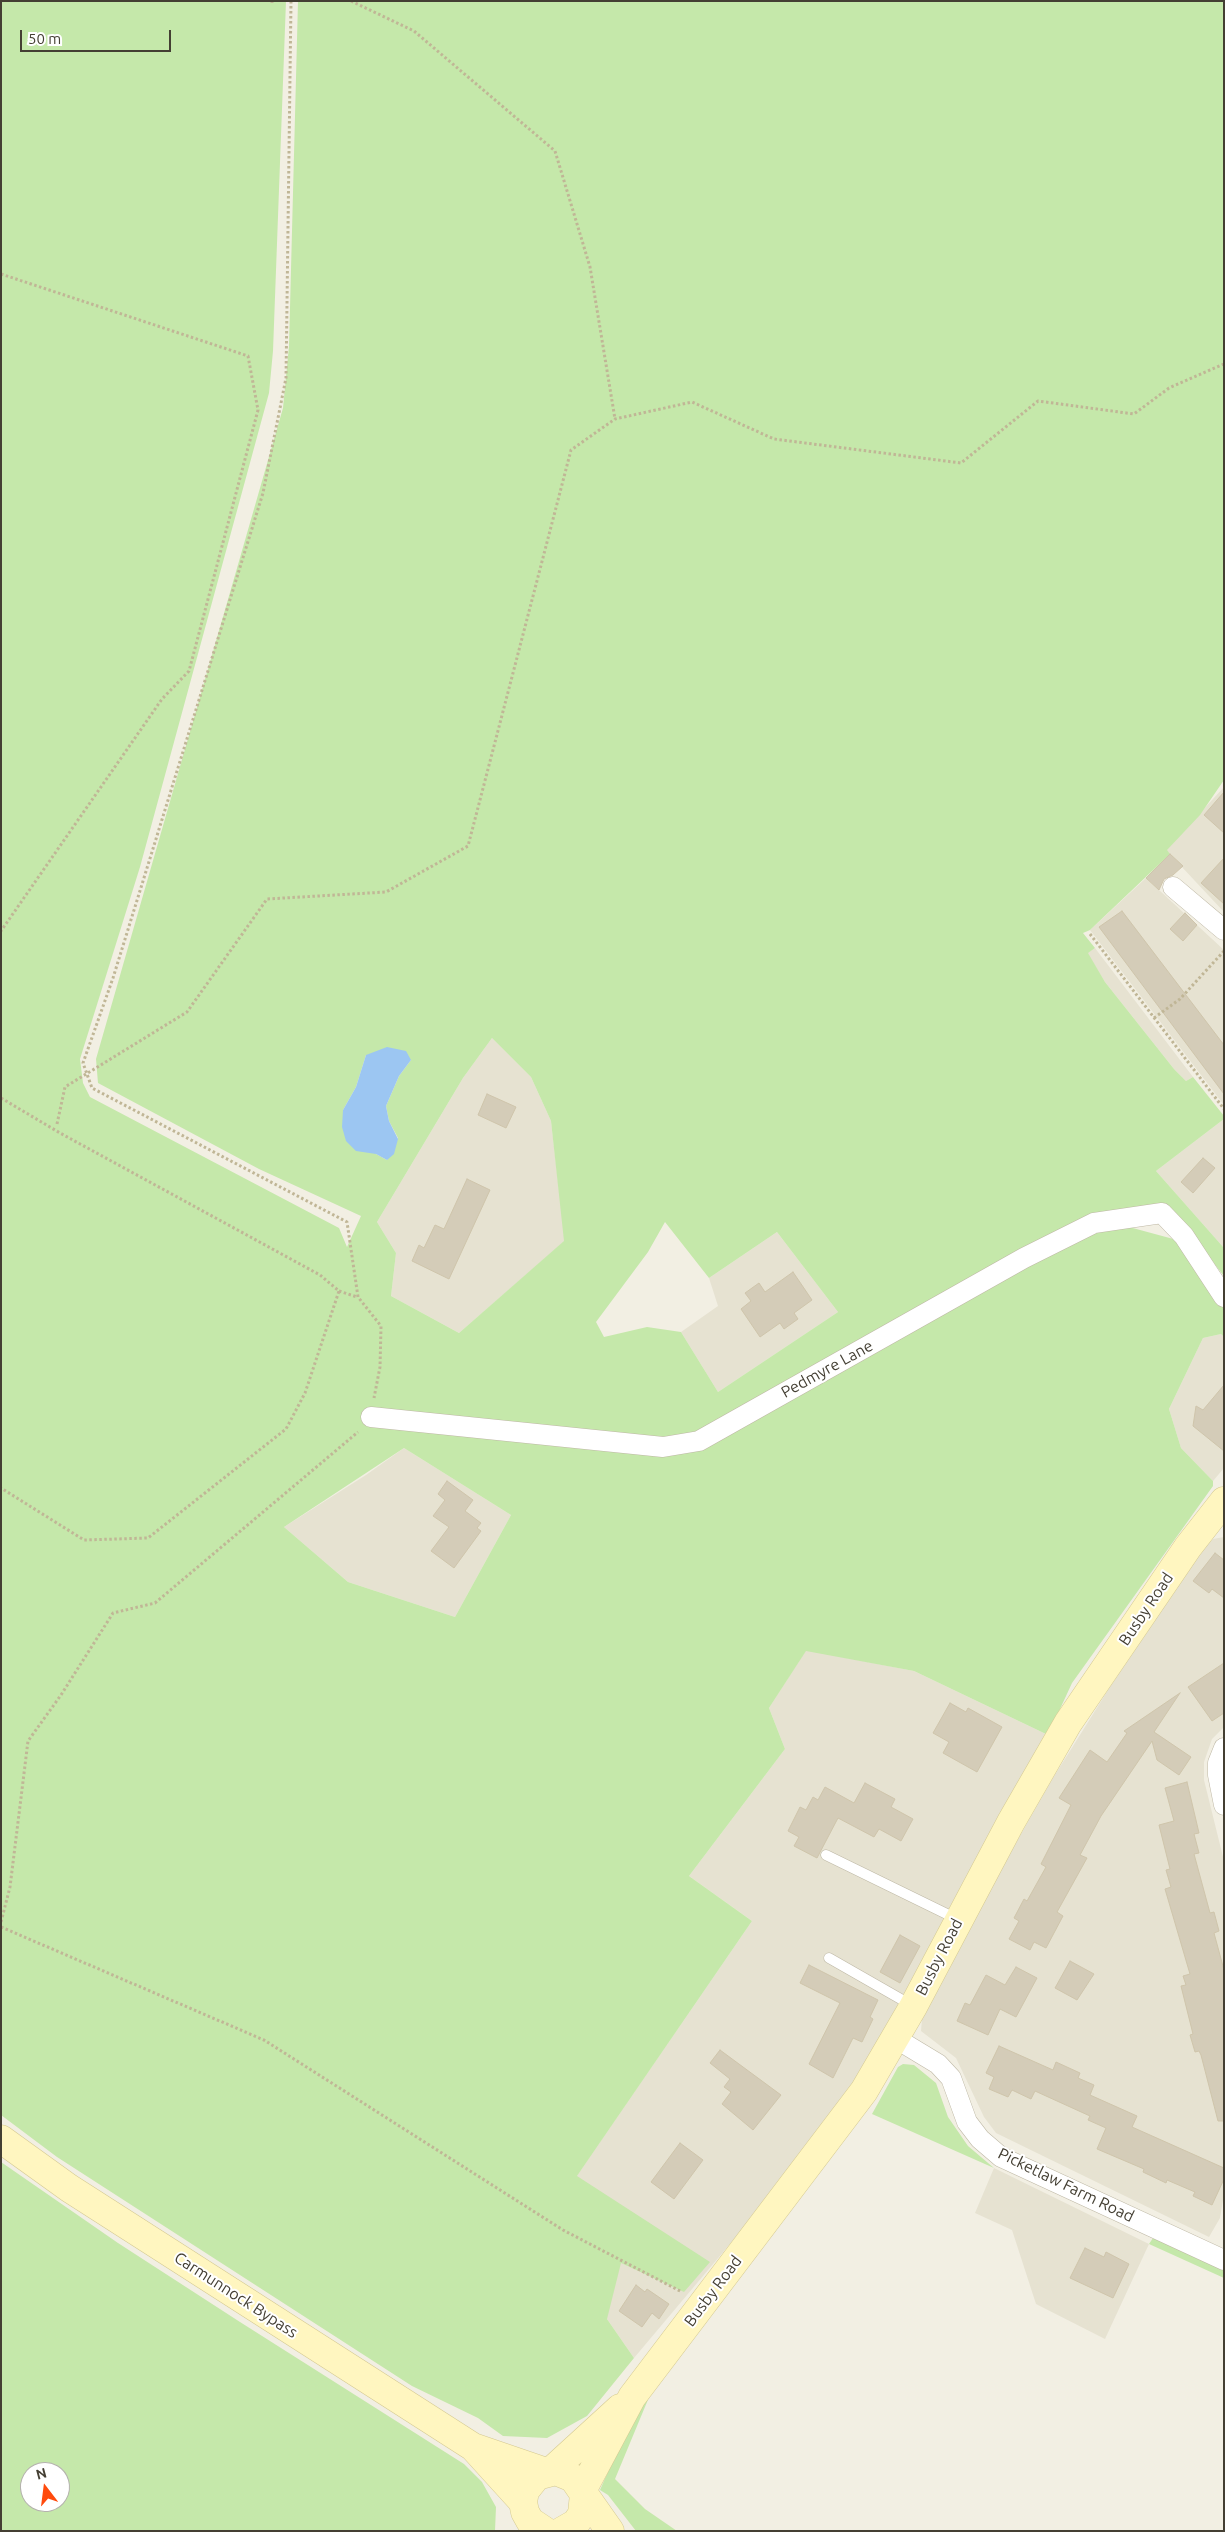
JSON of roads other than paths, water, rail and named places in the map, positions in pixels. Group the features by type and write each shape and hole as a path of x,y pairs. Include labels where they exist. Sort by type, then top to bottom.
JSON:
{"main road":[{"name":"Busby Road","path":"548,2472 632,2397 864,2091 914,2006 958,1920 1068,1723 1188,1547 1224,1501"},
{"name":"Carmunnock Bypass","path":"1,2139 69,2188 473,2447 548,2472"},
{"name":"Busby Road","path":"583,2493 632,2397"},
{"name":"Carmunnock Bypass","path":"473,2447 520,2513"},
{"path":"583,2493 582,2514 562,2530 530,2521 520,2513 525,2491 530,2482 548,2472 565,2473 574,2478 610,2531"}],"street":[{"path":"1173,887 1224,930"},
{"name":"Pedmyre Lane","path":"371,1417 663,1447 699,1441 1024,1258 1094,1223 1162,1213 1184,1236 1224,1297"},
{"path":"1224,1748 1218,1763 1218,1776 1224,1805"},
{"name":"Picketlaw Farm Road","path":"895,2038 938,2064 951,2078 967,2122 980,2139 1001,2157 1224,2260"}],"lane":[{"path":"826,1855 958,1920"},
{"path":"829,1958 914,2006"}],"water":[{"path":"387,1047 406,1051 411,1060 399,1076 386,1106 389,1121 398,1139 394,1154 387,1160 376,1154 356,1151 346,1141 342,1127 343,1110 356,1087 366,1055"}]}
